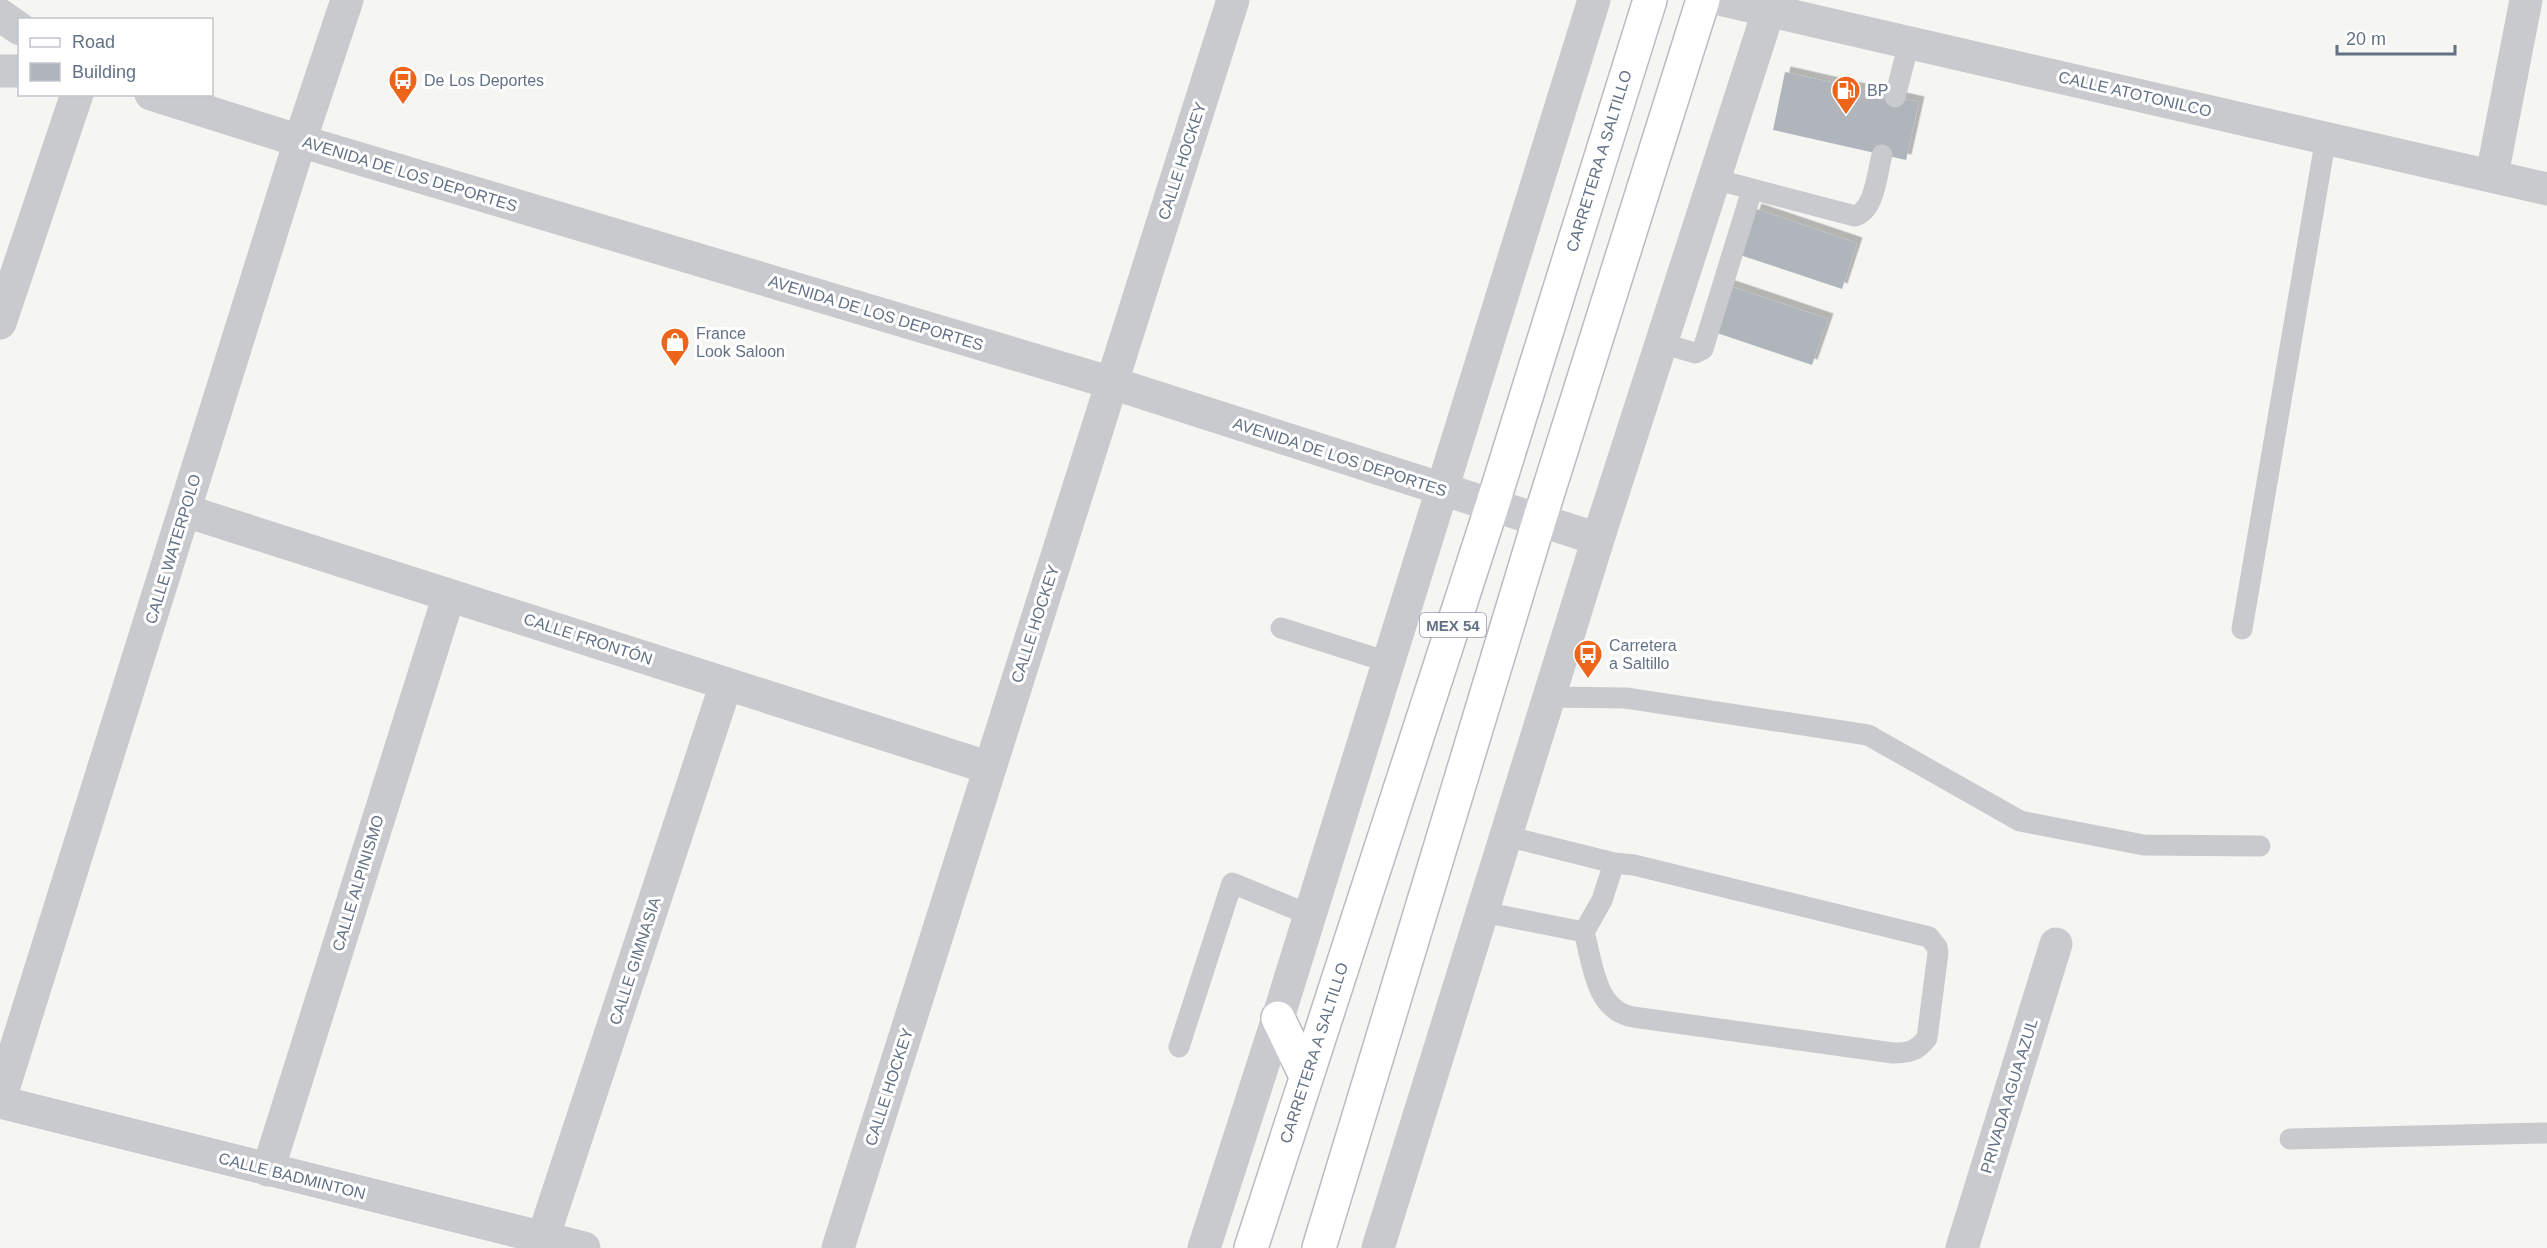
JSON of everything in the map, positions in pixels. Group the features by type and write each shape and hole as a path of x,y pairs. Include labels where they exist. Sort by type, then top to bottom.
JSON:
{"main road":[{"name":"CARRETERA A SALTILLO","path":"1251,1248 1492,506 1650,0"},
{"name":"MEX 54","path":"1319,1248 1539,520 1703,0"},
{"path":"1278,1018 1306,1076"}],"street":[{"name":"CALLE WATERPOLO","path":"0,1100 346,0"},
{"name":"CALLE HOCKEY","path":"838,1248 1233,0"},
{"path":"1204,1248 1278,1018 1440,489 1594,0"},
{"name":"CALLE ATOTONILCO","path":"1723,0 1770,5 1909,43 2547,189"},
{"path":"2492,175 2526,0"},
{"path":"1378,1248 1598,540 1770,5"},
{"path":"0,15 18,28"},
{"path":"0,71 18,71"},
{"path":"0,324 76,96"},
{"name":"AVENIDA DE LOS DEPORTES","path":"157,96 300,141 1112,383 1598,540"},
{"name":"CALLE FRONTÓN","path":"186,511 990,768"},
{"name":"CALLE ALPINISMO","path":"268,1170 448,595"},
{"name":"CALLE GIMNASIA","path":"543,1238 726,684"},
{"name":"PRIVADA AGUA AZUL","path":"1962,1248 2056,944"},
{"name":"CALLE BADMINTON","path":"0,1100 268,1170 584,1248"}],"lane":[{"path":"1895,97 1909,43"},
{"path":"2242,629 2326,137"},
{"path":"1714,179 1855,216 1862,214 1868,207 1882,155"},
{"path":"1661,343 1695,353 1702,349 1752,190"},
{"path":"1281,628 1388,662"},
{"path":"1549,697 1626,698 1868,735 2020,821 2144,845 2260,846"},
{"path":"1506,836 1614,863 1645,867 1929,937 1937,947 1938,953 1927,1038 1921,1047 1910,1053 1893,1053 1623,1015 1614,1011 1601,994 1584,932 1602,900 1614,863"},
{"path":"1179,1047 1232,884 1310,915"},
{"path":"1483,912 1584,932"},
{"path":"2290,1139 2547,1133"}],"building":[{"name":"BP","path":"1785,72 1919,102 1906,160 1773,130"},
{"path":"1756,209 1857,243 1842,289 1740,255"},
{"path":"1727,285 1828,319 1812,365 1711,331"}],"place":[{"name":"De Los Deportes","path":"403,106"},
{"name":"BP","path":"1846,116"},
{"name":"France Look Saloon","path":"675,368"},
{"name":"Carretera a Saltillo","path":"1588,680"}]}
